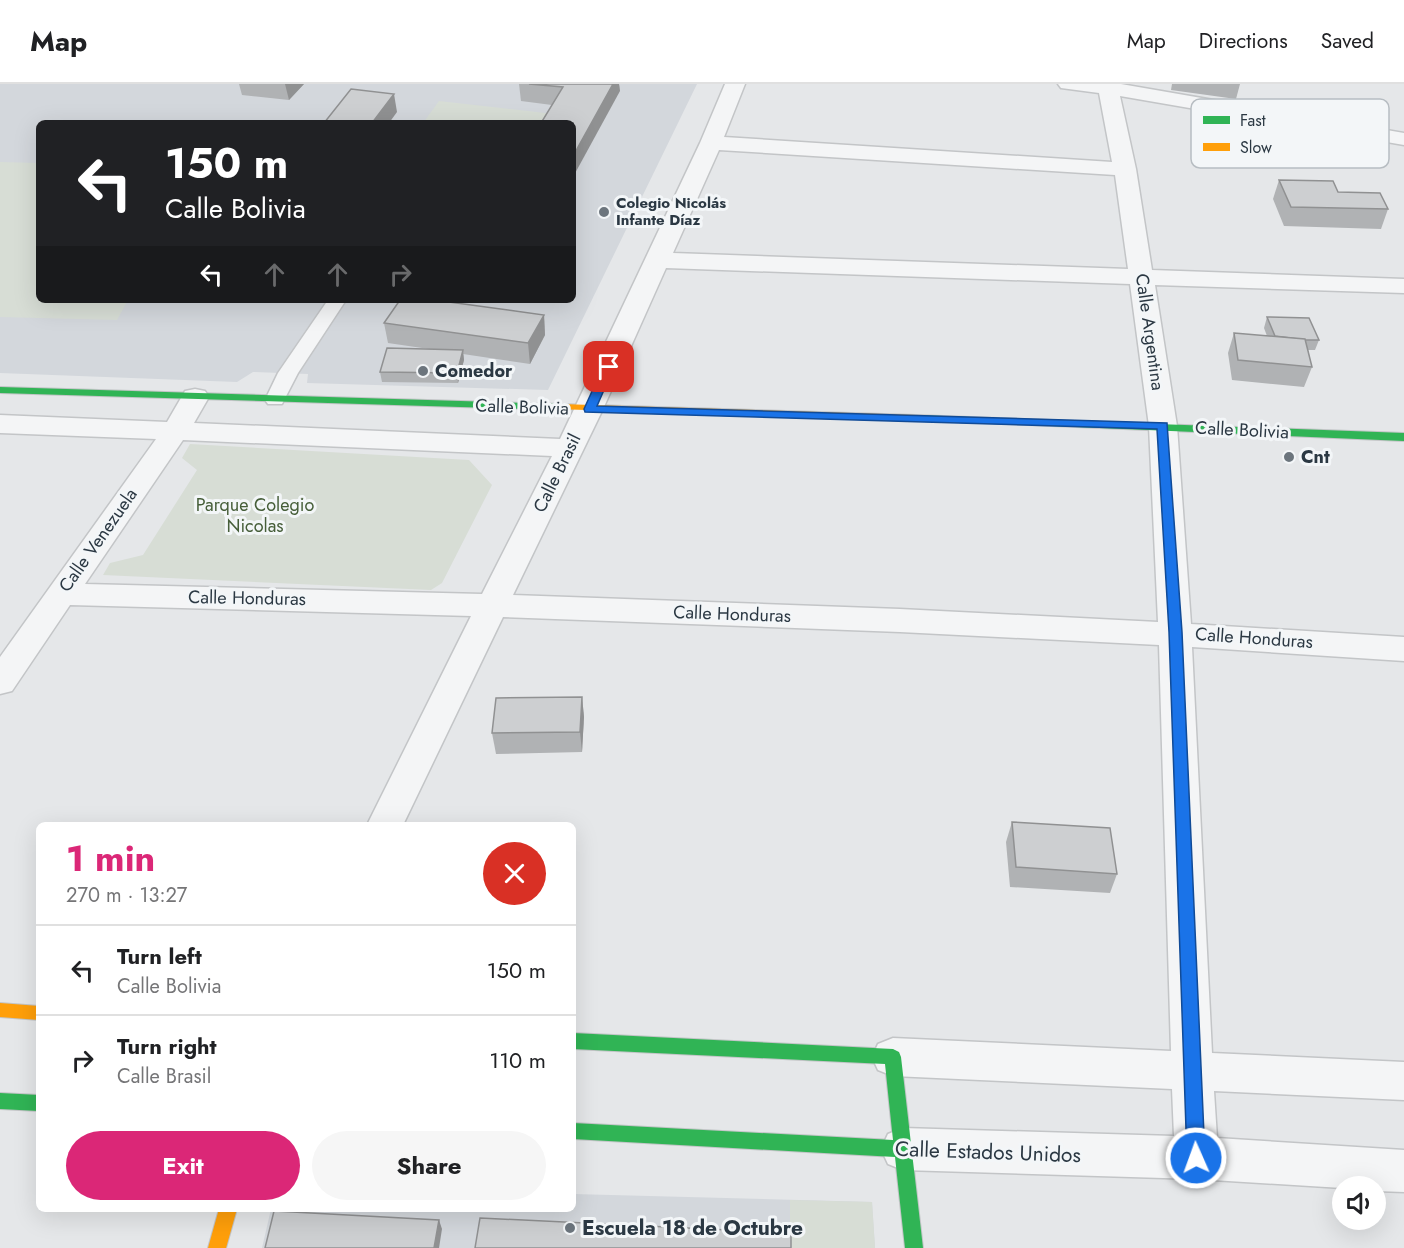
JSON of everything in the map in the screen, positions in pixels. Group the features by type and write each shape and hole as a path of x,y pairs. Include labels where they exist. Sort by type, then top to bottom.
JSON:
{"street":[{"name":"Calle Brasil","path":"386,822 589,409 711,143 735,84"},
{"path":"1068,84 1107,86 1191,101"},
{"name":"Calle Argentina","path":"1107,86 1125,169 1163,426 1175,632 1196,1158"},
{"path":"1389,136 1404,139"},
{"path":"711,143 1125,169"},
{"path":"658,260 1404,286"},
{"name":"Calle Bolivia","path":"0,390 1163,426 1404,437"},
{"name":"Calle Venezuela","path":"0,682 176,432 195,397"},
{"path":"0,424 570,448"},
{"name":"Calle Honduras","path":"60,594 493,604 1175,632 1404,649"},
{"path":"0,1010 36,1013"},
{"path":"576,1041 1404,1081"},
{"path":"893,1057 914,1248"},
{"path":"0,1101 36,1103"},
{"name":"Calle Estados Unidos","path":"576,1131 903,1149 1196,1158 1404,1171"},
{"path":"217,1248 227,1212"}],"lane":[{"path":"275,400 288,374 335,303"}],"shaded area":[{"name":"Colegio Nicolás Infante Díaz","path":"0,84 697,84 548,390 307,383 308,374 253,372 237,382 0,373"},
{"name":"Escuela 18 de Octubre","path":"576,1194 872,1202 875,1248 262,1248 270,1212 576,1212"}],"green space":[{"path":"439,101 554,114 551,120 425,120"},
{"path":"0,162 36,163 36,303 126,303 117,320 0,317"},
{"name":"Parque Colegio Nicolas","path":"190,444 469,460 492,485 442,583 431,590 103,575 110,563 143,555 197,470 182,458"},
{"path":"790,1200 872,1202 875,1248 790,1248"}],"building":[{"path":"529,84 613,84 576,151 576,120 543,120 563,87"},
{"path":"351,89 394,94 374,120 326,120"},
{"path":"1279,180 1333,181 1338,192 1380,193 1388,209 1291,207"},
{"path":"398,303 456,303 544,315 528,343 384,323"},
{"path":"1267,317 1309,318 1319,340 1275,336"},
{"path":"1234,333 1305,339 1312,367 1238,360"},
{"path":"387,348 463,350 457,373 380,372"},
{"path":"582,697 580,732 492,733 496,698"},
{"path":"1012,822 1110,828 1117,874 1016,867"},
{"path":"274,1212 439,1220 434,1248 265,1248"},
{"path":"480,1218 791,1233 791,1248 475,1248"}],"traffic: fast":[{"path":"0,390 560,407"},
{"path":"916,418 1404,437"},
{"path":"576,1041 893,1057 914,1248"},
{"path":"0,1101 36,1103"},
{"path":"576,1131 903,1149"}],"traffic: slow":[{"path":"560,407 916,418"},
{"path":"0,1010 36,1013"},
{"path":"217,1248 227,1212"}],"place":[{"name":"Colegio Nicolás Infante Díaz","path":"604,212"},
{"name":"Comedor","path":"423,371"},
{"name":"Cnt","path":"1289,457"},
{"name":"Escuela 18 de Octubre","path":"570,1228"}],"route":[{"path":"609,367 589,409 1163,426 1175,632 1196,1158"}]}
